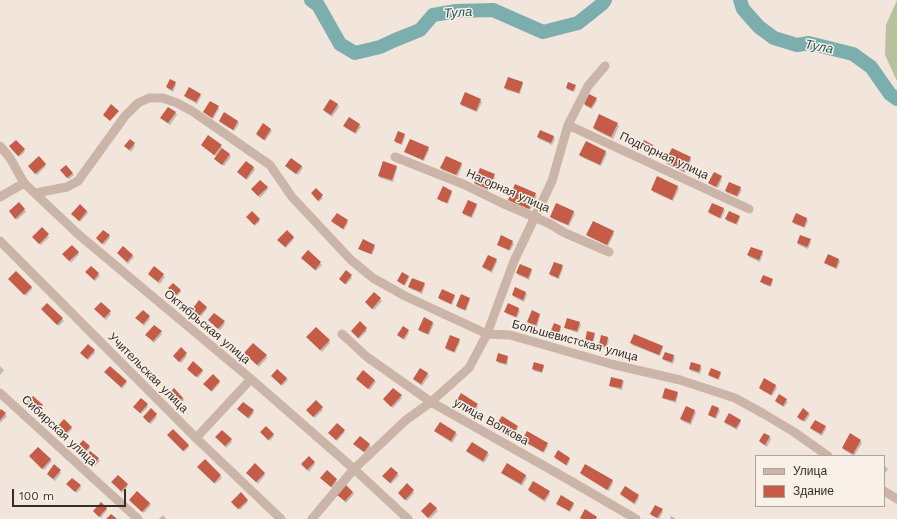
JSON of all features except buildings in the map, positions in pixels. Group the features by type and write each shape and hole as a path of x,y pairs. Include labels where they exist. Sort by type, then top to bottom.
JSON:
{"street":[{"path":"312,519 354,469 406,420 431,402 469,368 487,334 514,261 552,181 568,125 588,86 606,66"},
{"name":"Большевистская улица","path":"36,193 67,187 78,181 125,116 138,102 149,98 163,98 192,111 270,165 292,197 351,260 373,278 405,296 487,334 510,335 611,364 680,380 735,398 794,432 827,455"},
{"name":"Подгорная улица","path":"568,125 749,209"},
{"name":"Октябрьская улица","path":"0,146 10,158 24,182 79,235 251,379 354,469 408,519"},
{"name":"Нагорная улица","path":"395,157 463,184 548,223 565,233 609,252"},
{"path":"0,197 24,182"},
{"name":"Учительская улица","path":"0,241 196,438 281,519"},
{"name":"улица Волкова","path":"342,334 367,357 431,402 636,519"},
{"path":"196,438 251,379"},
{"name":"Сибирская улица","path":"0,393 138,519"},
{"path":"885,492 897,499"}],"green space":[{"path":"897,0 897,81 885,55 886,25"}],"waterway":[{"name":"Тула","path":"311,0 318,5 340,44 355,53 380,47 420,30 433,15 456,11 493,10 543,32 578,23 605,0"},
{"name":"Тула","path":"740,0 743,9 759,27 774,38 797,45 809,43 853,54 871,67 890,94 897,99"}]}
